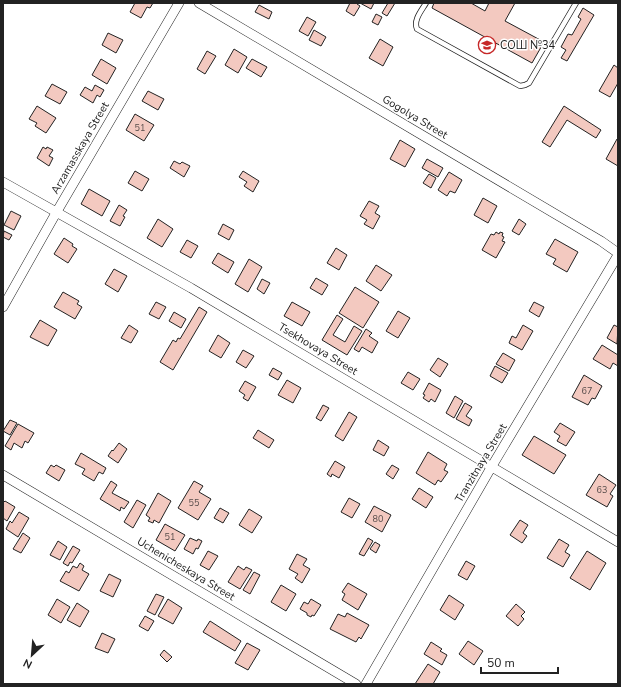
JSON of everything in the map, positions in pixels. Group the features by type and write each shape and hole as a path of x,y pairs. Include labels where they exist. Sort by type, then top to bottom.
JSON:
{"street":[{"name":"Arzamasskaya Street","path":"3,307 56,213 179,3"},
{"name":"Gogolya Street","path":"199,3 601,241 618,254"},
{"name":"Tsekhovaya Street","path":"3,182 198,292 618,542"},
{"name":"Tranzitnaya Street","path":"366,684 492,466 618,254"},
{"name":"Uchenicheskaya Street","path":"3,476 356,684"}],"lane":[{"path":"426,3 416,20 417,29 520,86 525,86 576,3"}],"building":[{"path":"135,3 153,3 150,8 147,7 141,18 130,12"},
{"path":"350,3 358,3 357,4 360,6 354,16 346,11"},
{"path":"360,3 374,3 371,9"},
{"path":"388,3 395,3 387,16 382,13"},
{"path":"434,3 471,3 485,11 489,3 515,3 505,21 544,42 532,63 432,8"},
{"path":"259,5 272,12 269,19 255,12"},
{"path":"583,8 594,15 567,61 561,58 566,50 561,47 568,34 572,35 581,19 578,17"},
{"path":"376,14 382,17 378,25 372,22"},
{"path":"307,17 316,22 308,36 299,31"},
{"path":"314,30 326,37 321,46 309,40"},
{"path":"108,33 123,40 116,53 102,45"},
{"path":"380,39 393,47 383,66 369,58"},
{"path":"234,49 247,57 238,73 225,65"},
{"path":"207,51 216,56 205,74 197,69"},
{"path":"101,59 116,68 107,84 92,75"},
{"path":"252,59 267,67 261,77 246,68"},
{"path":"614,65 618,68 618,83 610,97 599,91"},
{"path":"52,84 67,92 60,104 45,96"},
{"path":"95,85 104,90 100,97 97,95 93,103 80,95 85,87 92,91"},
{"path":"148,91 164,99 158,110 142,101"},
{"path":"37,106 56,118 46,133 35,126 37,123 29,119"},
{"path":"564,106 601,130 596,138 567,120 550,147 542,142"},
{"path":"135,114 154,125 144,141 126,130"},
{"path":"617,139 618,140 618,166 606,159"},
{"path":"400,140 415,149 405,167 390,159"},
{"path":"43,147 53,150 49,156 53,158 49,166 37,158"},
{"path":"427,159 443,168 438,177 422,168"},
{"path":"174,161 180,164 182,162 190,166 184,177 170,168"},
{"path":"135,171 149,179 142,191 128,183"},
{"path":"243,171 259,181 253,192 244,186 247,182 239,177"},
{"path":"449,172 462,180 455,193 450,191 447,196 438,190"},
{"path":"429,174 436,178 431,188 423,183"},
{"path":"89,189 110,201 102,216 81,204"},
{"path":"483,198 497,206 488,223 474,215"},
{"path":"369,201 379,206 375,213 380,216 373,229 364,224 367,220 360,216"},
{"path":"119,205 127,210 123,216 125,217 120,226 110,221"},
{"path":"11,211 21,216 14,230 4,225"},
{"path":"158,219 173,229 162,247 147,238"},
{"path":"519,219 526,224 519,235 512,231"},
{"path":"223,224 234,230 229,240 218,234"},
{"path":"4,231 12,235 9,240 3,237"},
{"path":"496,232 499,234 500,232 503,233 502,236 504,237 502,241 505,242 496,258 482,250 491,234 494,235"},
{"path":"64,238 73,244 72,246 77,249 68,263 54,254"},
{"path":"555,239 578,252 567,272 553,264 556,259 546,254"},
{"path":"187,240 198,246 191,258 180,252"},
{"path":"336,248 347,255 339,270 327,263"},
{"path":"218,253 234,262 228,273 212,263"},
{"path":"249,259 262,267 248,292 235,284"},
{"path":"376,265 392,275 381,291 366,281"},
{"path":"114,269 127,276 118,292 105,284"},
{"path":"316,278 328,285 322,295 310,288"},
{"path":"262,279 270,283 264,294 257,289"},
{"path":"355,287 379,302 363,328 339,313"},
{"path":"63,292 79,301 77,304 82,307 75,319 54,307"},
{"path":"156,302 166,307 159,319 149,314"},
{"path":"292,302 310,312 302,326 284,316"},
{"path":"534,302 544,307 539,317 529,311"},
{"path":"199,307 207,312 173,370 160,362 173,340 176,342 178,338 180,339"},
{"path":"398,311 410,318 398,338 386,331"},
{"path":"174,312 186,319 181,328 169,321"},
{"path":"337,315 343,319 333,335 345,342 354,326 362,331 347,355 322,340"},
{"path":"40,320 57,330 48,346 30,337"},
{"path":"129,325 138,331 131,343 121,338"},
{"path":"523,325 533,331 522,350 509,343 512,336 516,338"},
{"path":"614,325 618,327 617,344 607,338"},
{"path":"366,329 372,333 369,336 378,342 372,353 362,347 359,352 354,349"},
{"path":"218,335 230,343 221,358 209,351"},
{"path":"602,345 618,355 618,366 613,363 610,369 593,359"},
{"path":"243,350 254,356 246,368 236,362"},
{"path":"503,353 515,360 509,371 496,364"},
{"path":"438,358 448,364 440,377 430,370"},
{"path":"495,366 508,373 502,383 490,376"},
{"path":"273,368 282,373 278,380 269,375"},
{"path":"408,372 420,379 413,390 401,383"},
{"path":"584,375 602,386 595,399 592,398 588,405 572,397"},
{"path":"287,380 301,388 293,403 278,395"},
{"path":"245,381 256,387 248,401 243,398 245,395 239,391"},
{"path":"429,383 441,390 435,402 431,399 429,402 423,398 425,395 423,394"},
{"path":"455,396 463,401 454,418 446,413"},
{"path":"465,403 472,407 466,416 472,420 469,426 456,419"},
{"path":"323,405 329,408 321,421 316,418"},
{"path":"349,412 357,417 343,441 335,436"},
{"path":"10,420 17,423 10,435 3,431"},
{"path":"560,423 575,432 566,446 557,441 560,436 554,432"},
{"path":"18,424 34,433 28,443 25,441 22,448 14,443 11,450 5,446"},
{"path":"258,430 274,440 269,448 253,438"},
{"path":"534,436 566,455 554,474 522,455"},
{"path":"378,440 389,447 384,456 373,450"},
{"path":"119,443 127,449 118,463 108,456"},
{"path":"428,452 447,464 444,470 448,472 441,482 438,480 435,485 416,473"},
{"path":"81,453 106,468 103,474 99,472 94,481 82,474 85,469 75,464"},
{"path":"335,461 345,467 339,478 332,474 331,477 327,474"},
{"path":"51,465 54,467 56,465 65,470 59,481 46,473"},
{"path":"392,465 399,469 393,479 386,474"},
{"path":"599,474 616,485 610,494 613,496 607,507 586,495"},
{"path":"111,481 117,485 112,493 129,502 124,509 121,507 120,511 100,499"},
{"path":"194,481 203,486 199,492 211,499 198,520 178,508"},
{"path":"419,488 433,497 426,508 412,499"},
{"path":"158,493 171,501 159,523 154,520 153,523 148,521 150,518 146,515"},
{"path":"349,498 360,504 352,518 341,512"},
{"path":"137,500 146,505 133,528 124,522"},
{"path":"5,501 15,507 7,521 3,518 3,503"},
{"path":"374,506 391,515 382,532 365,522"},
{"path":"220,508 229,513 223,523 214,518"},
{"path":"249,509 262,517 252,533 239,525"},
{"path":"19,512 29,518 18,537 6,529 10,521 12,523"},
{"path":"520,520 528,525 523,533 527,536 522,543 510,535"},
{"path":"165,524 185,535 175,551 156,540"},
{"path":"23,533 30,538 21,553 13,549"},
{"path":"190,538 197,541 198,539 202,541 198,549 196,548 193,554 184,549"},
{"path":"368,538 373,541 364,556 359,554"},
{"path":"559,539 569,545 565,552 570,555 563,567 547,558"},
{"path":"58,541 67,547 60,560 50,555"},
{"path":"375,542 380,545 376,553 370,549"},
{"path":"73,546 80,550 72,563 70,562 68,566 63,563"},
{"path":"208,551 218,556 209,570 200,565"},
{"path":"587,551 606,563 590,590 570,578"},
{"path":"297,554 307,559 303,565 310,569 302,583 295,578 298,574 289,569"},
{"path":"466,561 475,566 467,580 458,575"},
{"path":"80,563 84,566 82,570 89,574 79,591 60,581 66,571 69,573 73,566 77,568"},
{"path":"238,566 244,570 246,567 252,570 240,589 228,582"},
{"path":"254,572 260,575 250,594 243,590"},
{"path":"109,574 121,580 113,597 100,591"},
{"path":"348,583 367,594 358,610 342,600 345,594 342,592"},
{"path":"281,585 296,594 286,611 271,602"},
{"path":"156,594 164,597 155,615 147,611"},
{"path":"449,595 464,605 455,620 440,610"},
{"path":"57,599 70,607 61,623 48,615"},
{"path":"168,599 182,608 173,624 158,616"},
{"path":"311,599 321,605 314,616 312,615 311,617 300,609 304,602 308,604"},
{"path":"77,603 89,611 80,627 67,620"},
{"path":"516,604 525,612 521,616 524,619 518,626 506,616"},
{"path":"347,613 369,625 361,639 359,637 356,642 330,629 338,614 345,617"},
{"path":"145,616 154,621 148,631 139,626"},
{"path":"210,621 241,641 235,651 203,632"},
{"path":"102,633 115,639 108,653 95,648"},
{"path":"468,641 483,651 474,665 459,654"},
{"path":"431,642 442,649 440,651 447,655 442,665 424,654"},
{"path":"247,643 260,650 248,670 235,663"},
{"path":"164,650 172,657 167,662 160,655"},
{"path":"428,664 440,672 433,684 415,684"}],"place":[{"name":"СОШ №34","path":"487,45"}]}
